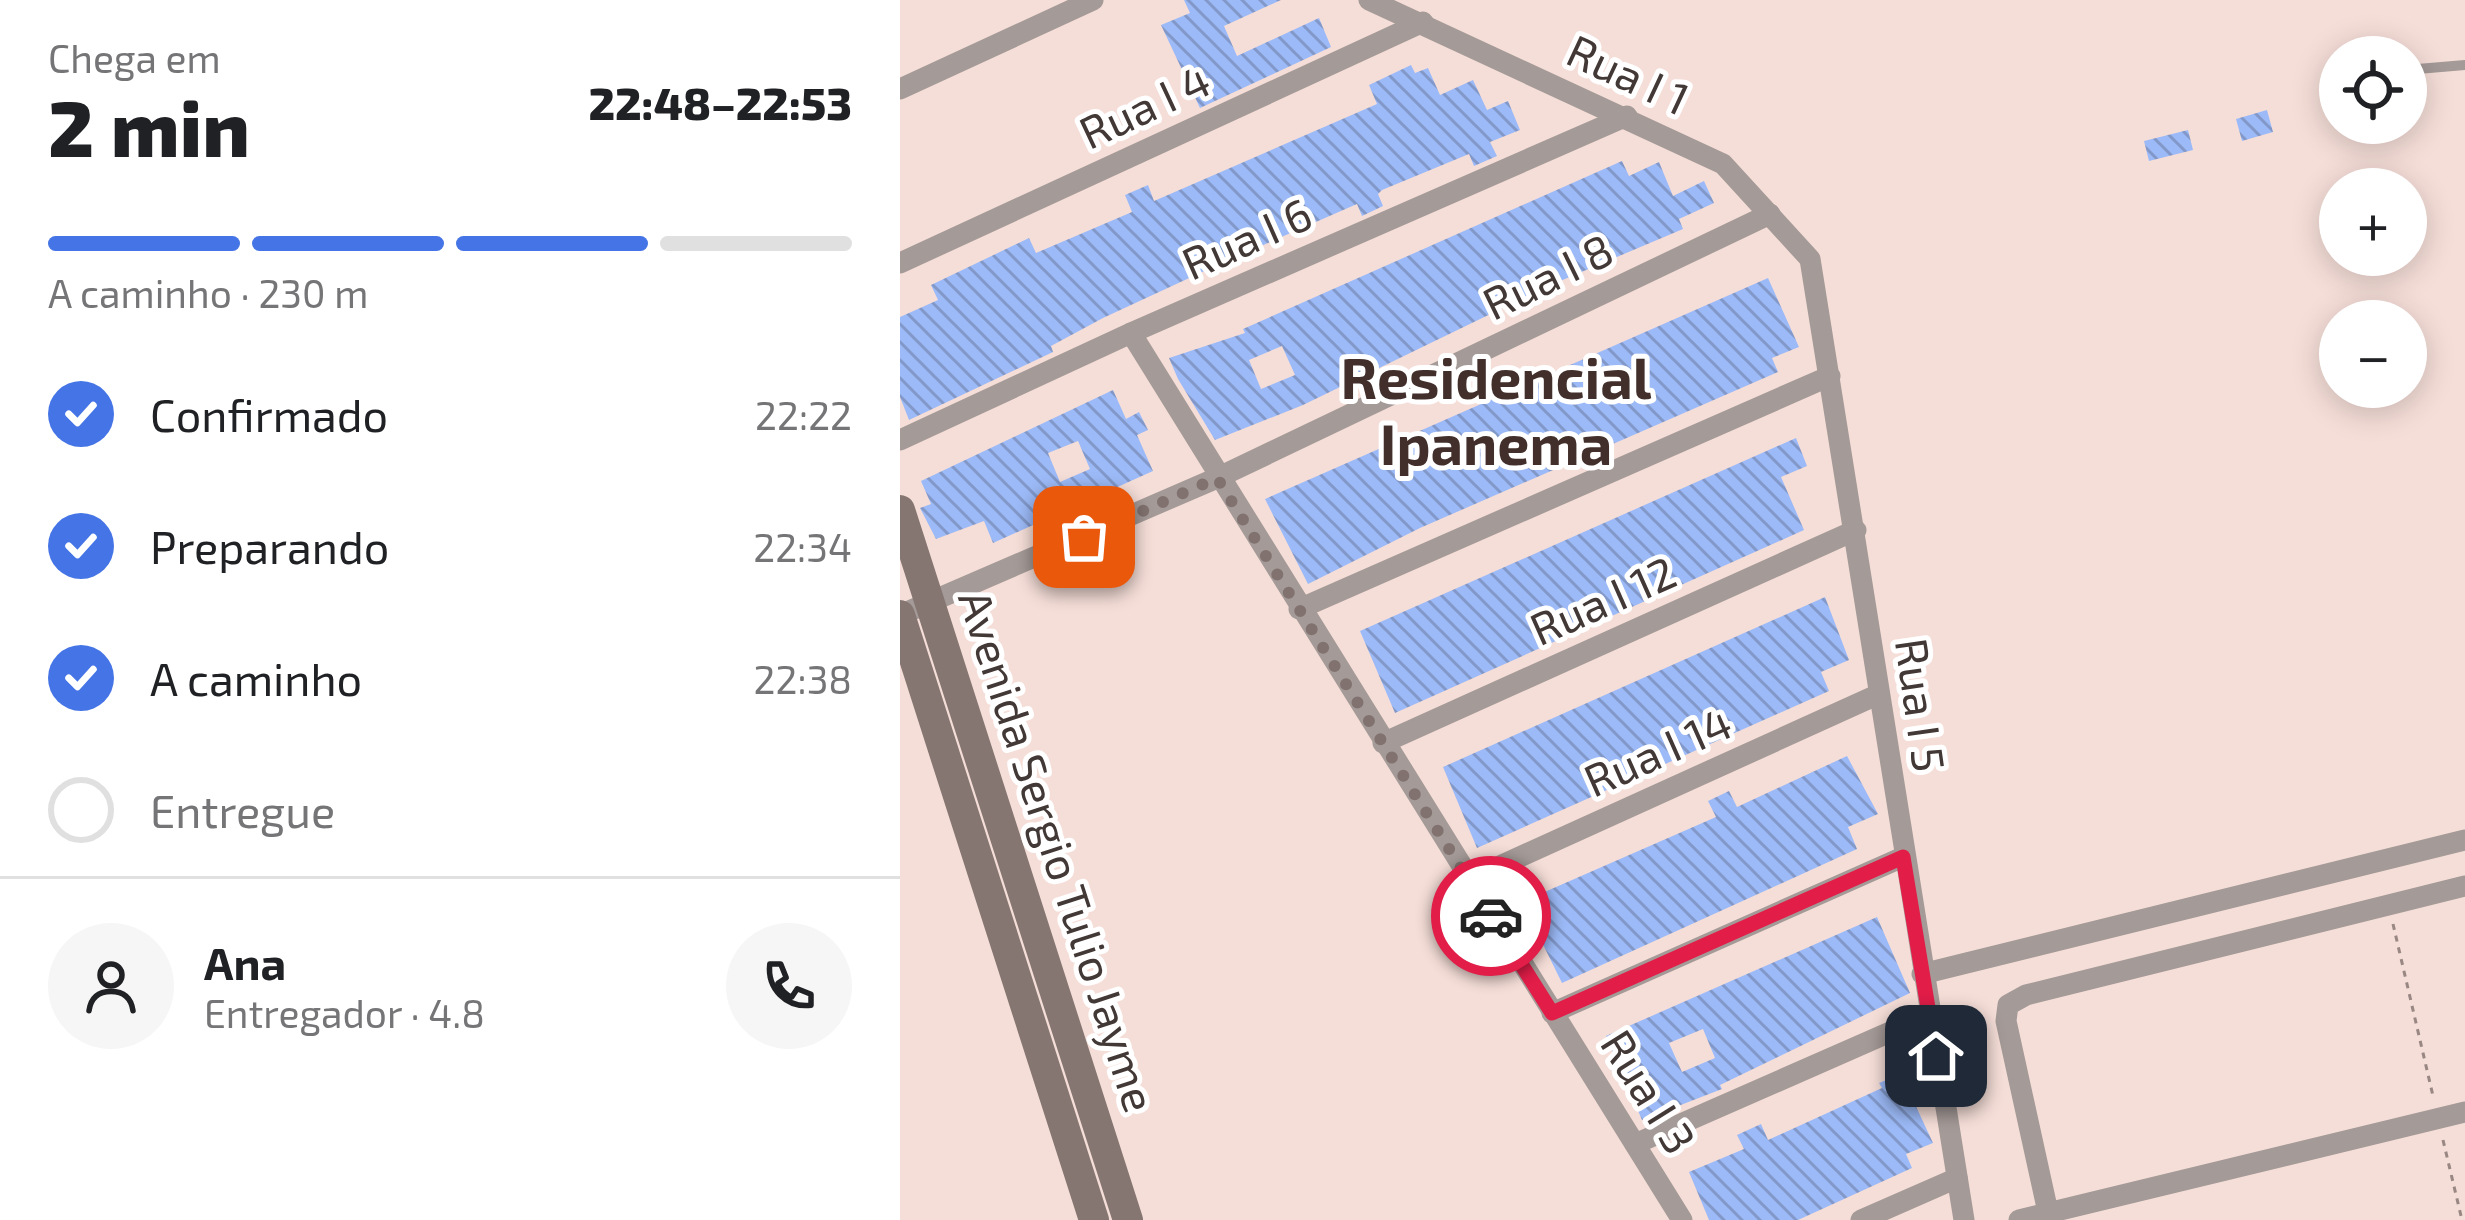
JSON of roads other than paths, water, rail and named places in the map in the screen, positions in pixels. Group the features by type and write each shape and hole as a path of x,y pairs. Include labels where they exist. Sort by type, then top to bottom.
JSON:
{"street":[{"path":"900,88 1093,0"},
{"name":"Rua I 1","path":"1370,0 1723,164 1770,214"},
{"name":"Rua I 4","path":"900,263 1423,22"},
{"name":"Rua I 6","path":"900,440 1131,333 1628,116"},
{"name":"Rua I 5","path":"1770,214 1810,259 1964,1220"},
{"name":"Rua I 8","path":"900,615 1217,478 1770,214"},
{"name":"Rua I 3","path":"1131,333 1298,610 1682,1220"},
{"path":"1298,610 1830,376"},
{"name":"Avenida Sergio Tulio Jayme","path":"900,510 1128,1220"},
{"name":"Rua I 12","path":"1383,743 1856,530"},
{"name":"Avenida Sergio Tulio Jayme","path":"900,615 1094,1220"},
{"name":"Rua I 14","path":"1469,880 1879,694"},
{"path":"1922,974 2465,840"},
{"path":"1552,1013 1903,857"},
{"path":"2048,1212 2006,1021 2008,1005 2026,995 2465,886"},
{"path":"1635,1144 1928,1016"},
{"path":"2019,1220 2465,1112"},
{"path":"1861,1220 1957,1178"}],"lane":[{"path":"2427,68 2465,65"}],"district":[{"name":"Residencial Ipanema","path":"1496,412"}]}
